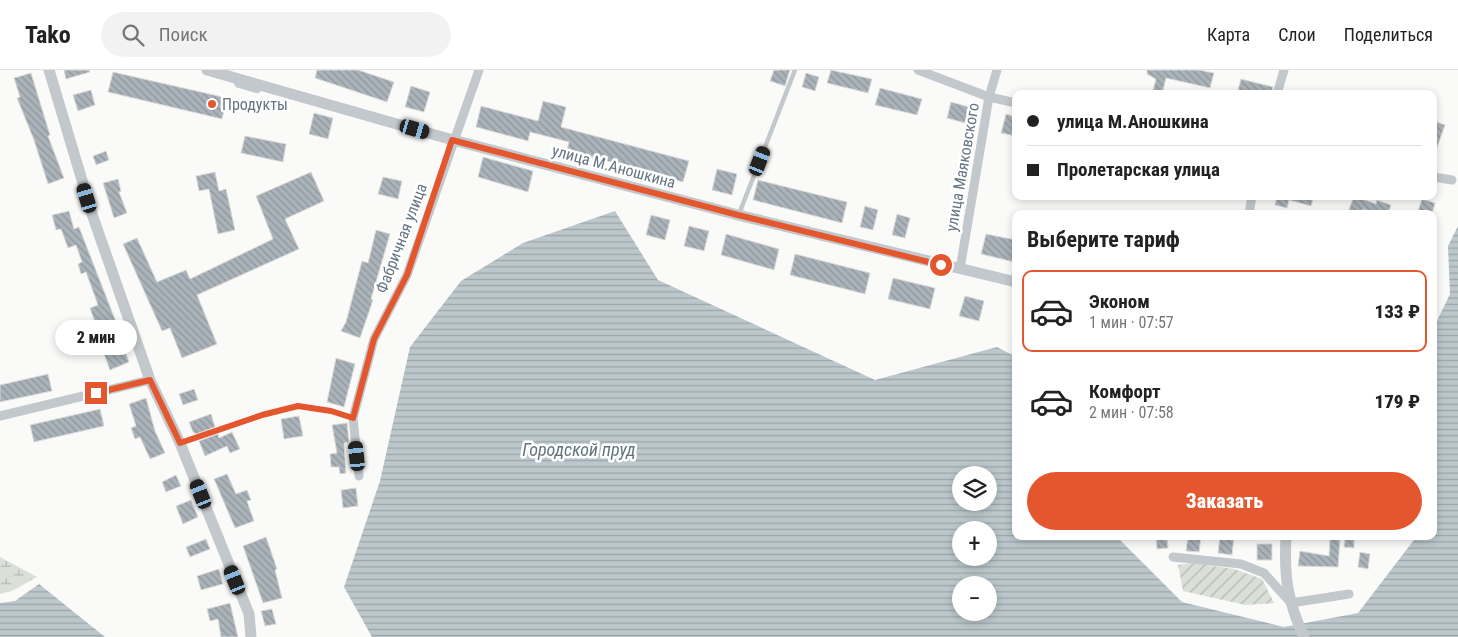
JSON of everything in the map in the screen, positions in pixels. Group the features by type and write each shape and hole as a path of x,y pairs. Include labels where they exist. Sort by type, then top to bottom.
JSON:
{"street":[{"path":"49,70 93,216 150,380 180,443 249,614 251,637"},
{"name":"улица М.Аношкина","path":"207,70 452,140 738,215 1012,281"},
{"name":"Фабричная улица","path":"359,476 353,418 374,339 407,275 452,140 479,70"},
{"path":"918,70 989,97 1012,102"},
{"name":"улица Маяковского","path":"960,270 989,97 997,70"},
{"path":"1278,90 1284,70"},
{"path":"1437,178 1452,180"},
{"path":"0,416 150,380"},
{"path":"1286,540 1284,573 1297,622 1304,637"},
{"path":"1173,556 1241,564 1264,573 1291,602"},
{"path":"1291,602 1349,594"}],"lane":[{"path":"738,215 795,70"},
{"path":"180,443 262,415 298,406 331,411 353,418"}],"green space":[{"path":"0,557 37,577 12,591 0,594"},
{"path":"1192,563 1234,569 1262,579 1274,603 1245,605 1183,591 1178,565"}],"water":[{"name":"Городской пруд","path":"615,211 658,280 875,380 997,347 1012,355 1012,540 1120,540 1182,602 1284,627 1358,613 1414,540 1437,540 1437,321 1450,294 1448,246 1458,226 1458,637 372,637 344,587 380,481 410,347 461,281 523,243"},
{"path":"39,584 105,637 0,637 0,603 15,601"}],"building":[{"path":"64,70 89,70 90,72 66,79"},
{"path":"317,70 358,70 394,82 387,102 315,78"},
{"path":"774,70 790,70 785,86 770,81"},
{"path":"831,70 872,79 868,93 827,83"},
{"path":"1147,70 1199,70 1214,73 1210,88 1166,78 1163,90 1153,90 1156,79 1147,74"},
{"path":"113,72 227,98 222,119 108,92"},
{"path":"31,73 50,135 48,136 64,178 48,184 34,140 17,98 20,97 14,78"},
{"path":"806,73 819,77 815,91 802,87"},
{"path":"1241,79 1273,87 1272,90 1238,90"},
{"path":"411,86 430,92 424,112 405,107"},
{"path":"880,88 922,99 917,115 875,105"},
{"path":"91,90 95,105 78,111 73,95"},
{"path":"543,101 566,107 561,127 689,161 683,182 567,150 569,142 530,132 528,141 476,127 481,106 538,121"},
{"path":"951,102 969,107 965,123 947,118"},
{"path":"314,113 333,118 328,139 309,134"},
{"path":"1006,114 1012,116 1012,135 1001,133"},
{"path":"1437,122 1445,125 1437,147"},
{"path":"245,136 286,144 283,162 241,153"},
{"path":"106,151 109,160 96,165 93,156"},
{"path":"483,157 533,171 528,192 478,177"},
{"path":"717,169 737,174 732,195 712,190"},
{"path":"215,172 219,191 226,189 235,230 218,234 209,189 199,191 196,176"},
{"path":"311,172 324,201 285,219 299,249 197,295 217,344 182,358 170,328 162,331 123,244 137,238 157,282 186,270 190,279 273,239 256,196"},
{"path":"383,177 402,181 398,199 378,194"},
{"path":"118,179 121,191 119,192 127,213 114,218 103,183"},
{"path":"758,180 847,202 842,223 753,200"},
{"path":"1276,200 1289,200 1287,208 1275,205"},
{"path":"1289,200 1313,200 1311,206"},
{"path":"1352,200 1365,200 1376,204 1377,200 1391,205 1389,210 1349,210"},
{"path":"1422,200 1435,203 1433,210 1418,210"},
{"path":"865,206 878,210 873,230 860,227"},
{"path":"69,211 74,229 79,227 118,327 99,334 90,308 98,305 86,272 81,274 78,264 82,262 76,245 68,248 61,229 56,230 52,215"},
{"path":"897,214 910,218 905,238 892,235"},
{"path":"651,215 670,220 665,240 646,235"},
{"path":"689,226 709,231 704,251 684,246"},
{"path":"376,230 390,234 371,299 373,300 360,338 341,331 346,322 362,261 368,263"},
{"path":"726,234 779,249 774,270 721,255"},
{"path":"986,234 1012,239 1012,262 981,254"},
{"path":"795,254 870,273 865,294 790,275"},
{"path":"893,278 935,288 930,309 888,299"},
{"path":"965,296 984,301 979,321 959,316"},
{"path":"123,346 129,362 110,370 104,354"},
{"path":"336,358 355,364 344,407 327,402"},
{"path":"48,374 52,391 0,402 0,385"},
{"path":"194,389 198,400 183,405 179,394"},
{"path":"146,398 155,431 165,453 150,459 140,437 135,439 131,428 136,426 129,404"},
{"path":"100,409 104,426 34,442 30,425"},
{"path":"211,414 215,427 196,434 193,432 189,422"},
{"path":"299,416 303,436 284,439 281,419"},
{"path":"347,423 349,442 344,443 346,473 340,474 339,467 331,467 330,454 337,453 332,425"},
{"path":"232,432 240,449 230,453 227,446 205,456 199,441 218,434 219,438"},
{"path":"227,474 236,494 247,490 251,500 247,501 254,521 235,528 214,479"},
{"path":"176,475 181,486 166,492 162,482"},
{"path":"356,488 358,506 343,508 341,490"},
{"path":"191,500 198,517 183,524 176,506"},
{"path":"266,537 277,569 275,570 282,598 263,603 243,546"},
{"path":"206,539 210,549 190,557 186,547"},
{"path":"1156,540 1167,540 1168,548 1157,549"},
{"path":"1187,540 1200,540 1199,552 1186,551"},
{"path":"1220,540 1234,540 1232,555 1218,553"},
{"path":"1330,540 1340,540 1338,567 1298,566 1300,551 1329,556"},
{"path":"1345,540 1354,540 1354,548 1344,547"},
{"path":"1257,544 1272,544 1272,560 1257,560"},
{"path":"1360,552 1370,554 1368,569 1358,567"},
{"path":"219,569 223,584 201,590 197,576"},
{"path":"230,603 238,637 221,637 218,619 210,621 207,609"},
{"path":"272,609 276,624 265,626 261,611"}],"place":[{"name":"Продукты","path":"212,104"}],"route":[{"path":"96,393 150,380 180,443 262,415 298,406 331,411 353,418 374,339 407,275 452,140 738,215 941,265"}]}
